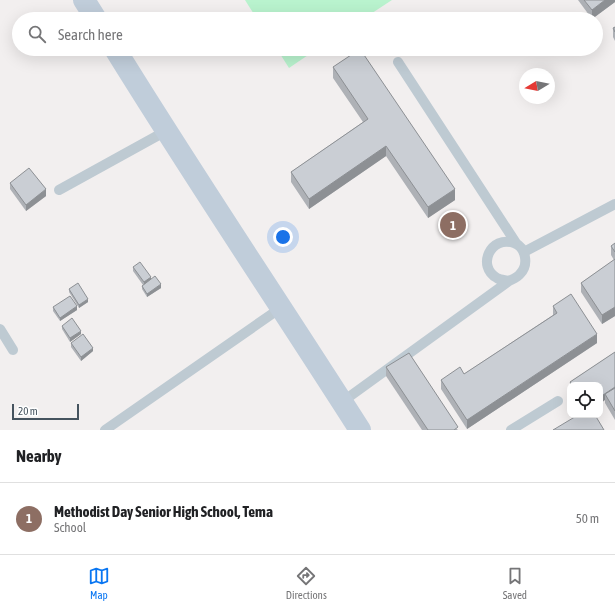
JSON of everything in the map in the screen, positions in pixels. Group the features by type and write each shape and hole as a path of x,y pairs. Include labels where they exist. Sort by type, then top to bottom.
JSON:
{"street":[{"path":"84,0 92,12"},
{"path":"118,56 360,430"}],"lane":[{"path":"342,402 510,280 520,275 526,264 524,252 516,243 398,62"},
{"path":"59,190 166,131"},
{"path":"524,252 615,204"},
{"path":"510,280 497,278 489,270 487,257 492,246 504,241 516,243"},
{"path":"104,430 282,308"},
{"path":"0,329 13,350"},
{"path":"510,430 558,401"}],"green space":[{"path":"245,0 392,0 374,12 253,12"},
{"path":"281,56 307,56 289,68"}],"building":[{"path":"584,0 605,0 592,10"},
{"path":"350,56 365,56 455,189 428,207 386,146 309,199 291,172 368,119 333,67"},
{"path":"29,168 46,189 26,205 10,183"},
{"path":"615,243 615,252 611,246"},
{"path":"615,259 615,307 602,315 581,283"},
{"path":"140,262 151,277 144,282 133,267"},
{"path":"155,276 161,284 147,294 142,286"},
{"path":"78,283 88,299 79,305 69,289"},
{"path":"571,294 597,334 467,420 441,380 460,367 464,374 557,313 553,306"},
{"path":"70,296 77,306 60,318 53,307"},
{"path":"72,318 81,331 70,338 62,326"},
{"path":"83,334 93,348 81,357 71,343"},
{"path":"615,352 615,387 603,395 603,382 570,382"},
{"path":"409,353 458,427 454,430 428,430 386,367"},
{"path":"615,388 615,411 605,394"},
{"path":"573,418 597,418 604,430 553,430"}],"place":[{"name":"Methodist Day Senior High School, Tema","path":"453,225"}]}
